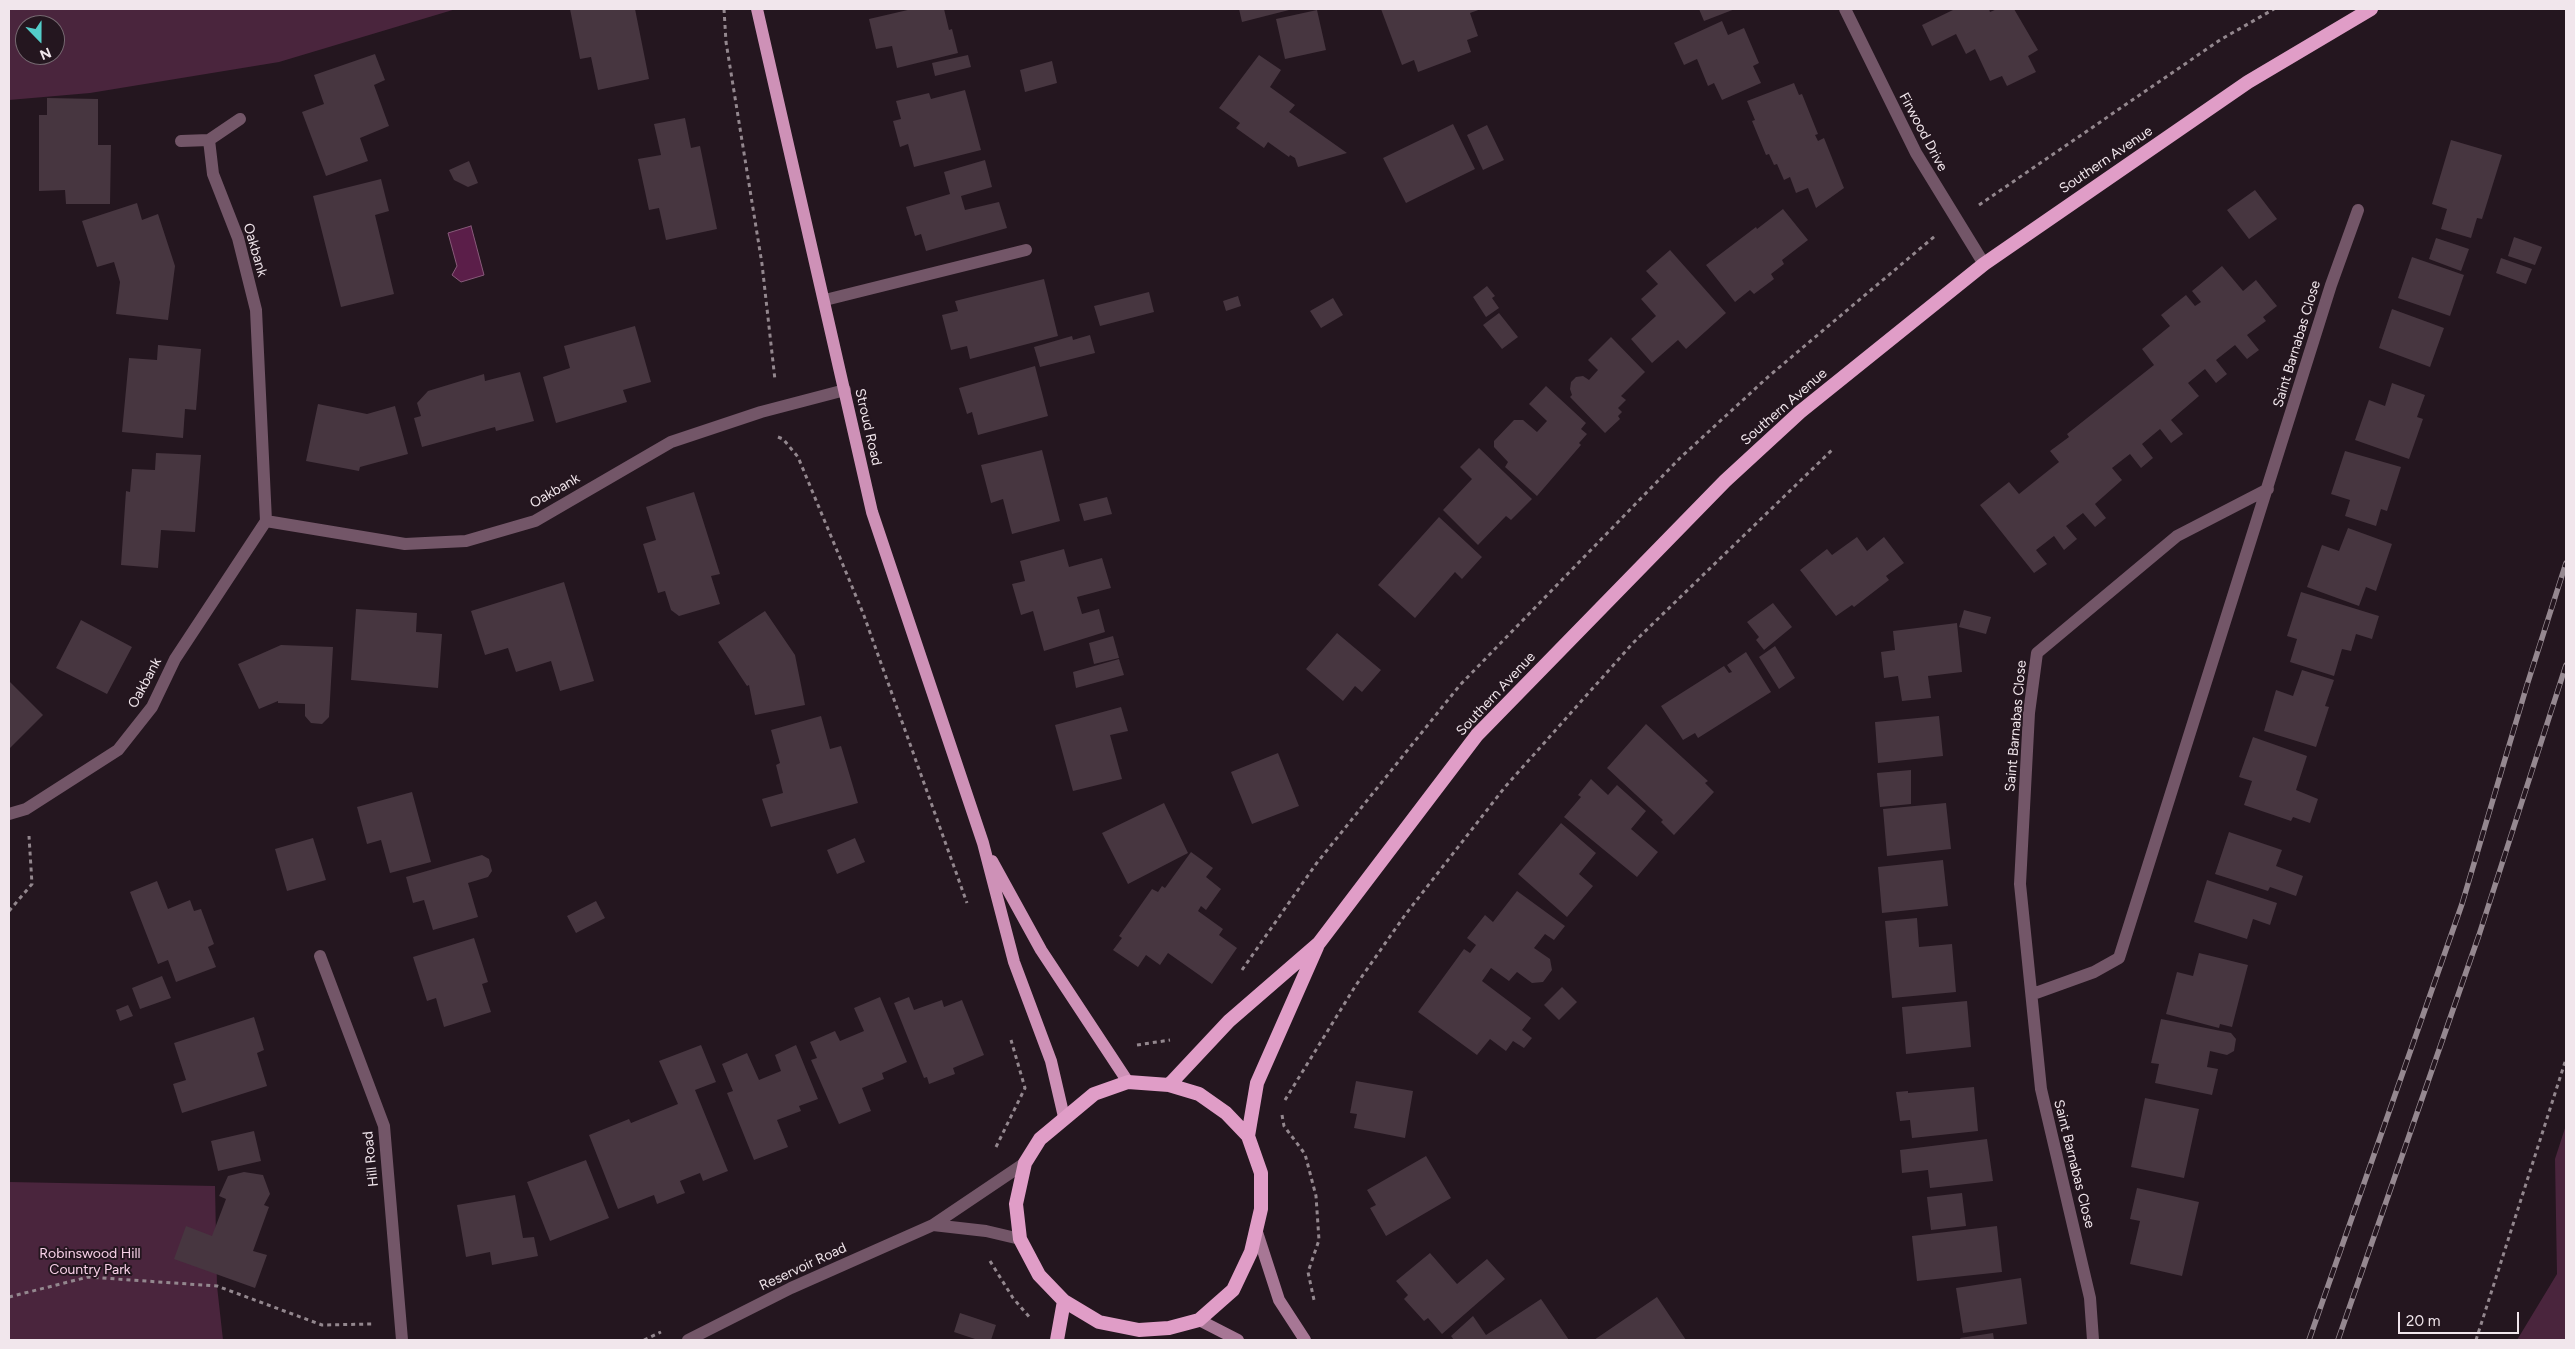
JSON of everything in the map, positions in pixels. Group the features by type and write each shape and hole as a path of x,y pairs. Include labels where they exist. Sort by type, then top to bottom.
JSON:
{"highway":[{"name":"Southern Avenue","path":"1319,943 1477,735 1705,502 1800,412 1984,264 2248,82 2371,9"},
{"path":"1169,1085 1229,1021 1319,943"},
{"path":"1248,1136 1257,1083 1319,943"},
{"path":"1128,1082 1169,1085 1199,1094 1226,1113 1248,1136 1261,1173 1260,1209 1251,1252 1233,1290 1199,1320 1134,1335 1099,1322 1064,1301 1039,1275 1020,1239 1016,1204 1025,1163 1040,1139 1064,1117 1094,1094 1128,1082"},
{"path":"1057,1340 1064,1301"}],"main road":[{"name":"Stroud Road","path":"757,9 872,512 983,843"},
{"path":"983,843 1041,950 1128,1082"},
{"path":"983,843 1014,962 1051,1061 1064,1117"},
{"path":"1256,1229 1279,1300 1305,1340"},
{"path":"1199,1320 1238,1340"}],"street":[{"name":"Firwood Drive","path":"1846,9 1916,153 1984,264"},
{"path":"181,141 209,140 240,119"},
{"name":"Oakbank","path":"9,814 26,809 118,750 152,708 175,659 266,521 256,310 238,238 213,174 209,140"},
{"name":"Saint Barnabas Close","path":"2033,994 2094,972 2120,958 2331,285 2358,210"},
{"path":"825,300 1026,250"},
{"name":"Oakbank","path":"266,521 405,544 466,540 535,521 672,442 761,412 845,390"},
{"name":"Saint Barnabas Close","path":"2093,1340 2090,1298 2041,1089 2033,994 2020,884 2029,713 2037,653 2177,536 2268,489"},
{"name":"Hill Road","path":"320,956 384,1126 402,1340"},
{"name":"Reservoir Road","path":"688,1340 791,1288 933,1224 1025,1163"},
{"path":"933,1224 986,1231 1020,1239"}],"path":[{"path":"724,9 726,42 762,264 775,380 761,390 763,434 783,439 798,457 863,613 968,904"},
{"path":"1316,1307 1308,1272 1319,1240 1316,1196 1304,1154 1284,1126 1280,1109 1288,1092 1356,985 1405,915 1505,787 1633,643 1833,449"},
{"path":"9,911 32,884 26,809"},
{"path":"993,1153 1025,1088 1009,1035"},
{"path":"2476,1340 2566,1059"},
{"path":"986,1255 1013,1298 1032,1320"},
{"path":"9,1297 88,1277 218,1286 322,1324 400,1324"},
{"path":"644,1340 662,1332"}],"green space":[{"path":"9,9 456,9 279,62 90,93 9,100"},
{"path":"2566,1125 2566,1340 2517,1340 2557,1274 2555,1159"},
{"name":"Robinswood Hill Country Park","path":"9,1182 215,1186 217,1286 223,1340 9,1340"}],"shaded area":[{"path":"471,226 484,275 461,282 452,275 457,266 448,233"}],"building":[{"path":"570,9 635,9 649,79 598,90 591,57 580,59"},
{"path":"912,9 944,9 949,30 952,29 958,53 897,68 892,46 876,49 869,19"},
{"path":"1239,9 1293,9 1242,22"},
{"path":"1381,9 1481,9 1470,13 1478,36 1467,40 1471,52 1418,72 1414,60 1402,65"},
{"path":"1699,9 1735,9 1704,21"},
{"path":"1955,9 1989,9 1990,12 1997,9 2014,9 2038,50 2028,56 2036,72 2007,86 2002,76 1990,81 1975,49 1966,54 1956,34 1932,46 1922,25"},
{"path":"1317,10 1326,50 1285,59 1276,19"},
{"path":"1722,21 1728,35 1744,28 1759,63 1753,66 1761,83 1722,100 1714,83 1708,86 1697,59 1684,65 1674,43"},
{"path":"375,54 385,80 374,85 389,126 360,138 368,161 326,176 302,112 324,104 314,75"},
{"path":"968,55 971,67 935,76 932,63"},
{"path":"1259,55 1281,70 1270,87 1295,105 1289,112 1347,153 1298,167 1295,158 1290,155 1289,157 1268,142 1264,148 1236,128 1240,123 1219,108"},
{"path":"1052,61 1057,83 1025,92 1020,70"},
{"path":"1794,83 1799,95 1802,94 1818,134 1815,135 1818,141 1824,138 1844,188 1816,208 1808,188 1796,193 1790,177 1784,180 1777,164 1774,165 1769,154 1766,155 1752,121 1755,120 1747,101"},
{"path":"965,90 981,150 914,167 908,144 900,147 893,121 901,119 896,101 929,93 931,99"},
{"path":"47,98 98,99 98,145 111,145 110,204 66,204 65,190 39,191 39,115 47,115"},
{"path":"685,118 691,148 700,146 717,229 666,240 659,208 649,210 638,159 661,155 654,124"},
{"path":"1453,124 1475,169 1406,203 1383,158"},
{"path":"1487,125 1504,160 1483,170 1467,135"},
{"path":"2451,140 2502,155 2482,219 2477,218 2471,238 2441,229 2447,209 2432,204"},
{"path":"985,160 992,187 961,196 965,210 999,202 1007,228 926,251 921,234 915,236 906,207 950,194 944,172"},
{"path":"469,161 478,183 468,187 454,180 449,170"},
{"path":"381,179 389,211 375,215 394,294 341,307 313,196"},
{"path":"2255,190 2277,219 2249,239 2227,210"},
{"path":"137,203 142,220 158,214 175,266 168,320 116,314 120,282 114,262 97,267 82,221"},
{"path":"1783,209 1808,240 1782,260 1784,264 1771,274 1774,279 1754,294 1750,290 1735,302 1706,265"},
{"path":"2514,237 2542,247 2535,265 2508,256"},
{"path":"2436,238 2469,249 2461,271 2429,259"},
{"path":"1670,250 1726,313 1686,349 1678,340 1652,363 1631,339 1656,316 1641,299 1658,284 1646,271"},
{"path":"2412,257 2464,275 2450,316 2398,298"},
{"path":"2501,258 2532,269 2526,284 2496,273"},
{"path":"2222,266 2243,291 2256,280 2277,306 2263,317 2266,321 2247,335 2259,350 2247,359 2235,345 2216,360 2227,374 2216,383 2205,369 2188,383 2199,396 2171,420 2183,434 2171,443 2160,429 2142,444 2153,458 2141,468 2130,454 2112,468 2122,480 2095,504 2106,518 2095,527 2083,513 2066,526 2077,539 2064,550 2054,536 2036,550 2047,564 2034,573 1980,505 2009,482 2019,494 2059,462 2050,451 2069,437 2067,434 2154,365 2142,349 2170,326 2161,315 2186,295 2195,306 2201,302 2192,291"},
{"path":"1044,279 1058,336 970,359 967,346 951,350 942,315 958,311 955,301"},
{"path":"1487,286 1495,296 1492,298 1499,308 1486,317 1473,297"},
{"path":"1149,292 1154,312 1100,326 1094,306"},
{"path":"1238,296 1241,306 1226,311 1223,301"},
{"path":"1333,298 1343,315 1321,328 1310,311"},
{"path":"2392,309 2444,328 2430,367 2379,348"},
{"path":"1499,313 1518,337 1502,349 1483,325"},
{"path":"635,326 651,382 623,390 627,402 556,423 543,377 570,368 564,346"},
{"path":"1090,335 1095,353 1040,367 1034,347 1072,336 1073,340"},
{"path":"1611,337 1645,372 1621,396 1626,400 1618,408 1622,412 1618,416 1620,419 1605,433 1570,397 1572,395 1570,389 1571,382 1576,377 1583,376 1589,380 1598,370 1588,360"},
{"path":"158,345 201,349 196,410 185,409 183,438 122,432 129,358 157,360"},
{"path":"1035,366 1048,416 978,435 972,412 967,414 959,388"},
{"path":"520,372 534,421 496,431 495,427 422,447 414,418 421,416 417,403 428,391 484,374 485,381"},
{"path":"2392,383 2425,395 2417,417 2423,419 2409,459 2355,440 2369,400 2385,406"},
{"path":"1546,386 1586,423 1581,429 1587,434 1579,443 1581,445 1537,496 1505,467 1508,462 1494,447 1494,441 1514,420 1523,420 1537,432 1547,421 1529,404"},
{"path":"318,404 367,414 395,406 408,454 360,467 359,471 306,461"},
{"path":"1479,448 1532,499 1511,520 1506,516 1478,545 1443,510 1472,479 1460,467"},
{"path":"1042,450 1060,521 1012,534 1003,499 991,503 981,465"},
{"path":"2345,451 2401,467 2387,511 2381,509 2376,526 2345,516 2350,500 2331,494"},
{"path":"156,453 201,455 195,532 161,530 158,568 121,565 126,491 130,492 132,469 155,470"},
{"path":"694,492 720,574 711,576 720,604 679,616 671,610 665,591 658,593 643,544 656,540 646,507"},
{"path":"1107,497 1112,514 1084,521 1079,504"},
{"path":"1439,517 1482,557 1462,579 1455,572 1415,618 1378,585"},
{"path":"2348,528 2392,544 2376,591 2366,587 2359,606 2307,587 2322,545 2339,551"},
{"path":"1857,537 1867,551 1884,537 1904,563 1886,576 1889,580 1854,607 1852,605 1836,616 1800,570 1827,549 1832,555"},
{"path":"1064,549 1069,567 1102,558 1111,588 1077,597 1082,614 1099,609 1105,632 1044,651 1033,611 1021,615 1012,584 1025,581 1020,561"},
{"path":"564,582 594,681 560,691 551,661 516,672 508,648 485,655 471,611"},
{"path":"2301,592 2379,616 2372,639 2356,634 2351,651 2342,649 2334,676 2290,662 2297,639 2287,636"},
{"path":"1773,603 1792,627 1764,650 1756,640 1759,637 1747,622"},
{"path":"356,609 417,613 416,632 442,634 438,688 351,680"},
{"path":"1964,610 1991,617 1986,634 1959,627"},
{"path":"765,611 795,655 805,705 755,715 749,685 747,686 718,642"},
{"path":"81,620 132,647 107,694 56,668"},
{"path":"1957,623 1962,672 1928,676 1931,698 1902,701 1898,676 1884,678 1881,652 1895,650 1893,631"},
{"path":"1337,633 1381,670 1362,692 1355,686 1343,701 1306,669"},
{"path":"1113,636 1119,658 1094,664 1089,643"},
{"path":"281,645 333,647 329,717 322,724 311,723 305,716 305,704 278,703 278,701 259,709 238,664"},
{"path":"1775,646 1795,678 1779,689 1759,657"},
{"path":"1746,652 1771,692 1698,738 1695,733 1683,740 1661,706 1724,666 1729,673 1732,672 1727,665"},
{"path":"1119,659 1124,675 1076,688 1073,672"},
{"path":"2302,670 2334,680 2325,706 2329,707 2316,747 2264,731 2276,690 2293,696"},
{"path":"9,681 43,715 10,748 9,746"},
{"path":"1121,707 1128,731 1110,735 1122,779 1073,791 1055,725"},
{"path":"821,716 830,749 841,746 858,803 771,827 762,799 783,793 776,765 780,763 771,730"},
{"path":"1939,716 1943,756 1878,763 1875,722"},
{"path":"1646,724 1708,781 1705,783 1714,792 1674,835 1661,822 1663,820 1607,768"},
{"path":"2253,737 2307,756 2296,790 2318,799 2310,823 2293,817 2291,821 2244,805 2252,781 2239,777"},
{"path":"1278,753 1299,806 1252,824 1231,772"},
{"path":"1911,770 1911,804 1880,807 1877,773"},
{"path":"1591,779 1608,795 1617,785 1646,811 1631,829 1658,852 1637,877 1564,817 1581,797 1578,795"},
{"path":"412,792 431,862 390,873 381,840 367,844 357,807"},
{"path":"1164,803 1188,853 1128,884 1102,833"},
{"path":"1946,803 1951,849 1887,856 1883,809"},
{"path":"1561,823 1596,853 1579,874 1593,886 1567,917 1518,874"},
{"path":"2229,832 2282,850 2276,866 2303,876 2296,896 2270,887 2268,891 2215,874"},
{"path":"313,838 326,880 287,891 275,849"},
{"path":"855,838 865,862 837,874 827,850"},
{"path":"1191,852 1213,868 1206,877 1221,889 1206,910 1201,906 1198,911 1223,929 1219,935 1237,948 1212,984 1168,953 1160,965 1146,955 1138,967 1113,950 1122,938 1119,936 1152,889 1158,892 1162,886 1165,888"},
{"path":"482,855 489,859 492,871 488,877 468,883 478,917 433,930 424,900 413,903 406,877"},
{"path":"1943,860 1948,906 1882,913 1878,867"},
{"path":"2207,880 2277,903 2270,925 2253,919 2247,939 2194,922"},
{"path":"157,881 168,909 190,900 194,911 201,909 214,944 208,947 216,967 176,982 168,960 158,964 130,892"},
{"path":"1517,891 1565,926 1554,940 1545,934 1534,948 1550,959 1552,970 1543,982 1532,983 1517,972 1509,981 1491,968 1482,981 1531,1018 1522,1030 1532,1038 1524,1048 1513,1041 1506,1051 1490,1039 1477,1055 1418,1012 1464,949 1470,953 1476,945 1467,938 1485,915 1493,922"},
{"path":"596,901 605,918 576,933 567,916"},
{"path":"1917,918 1919,947 1952,944 1956,992 1892,998 1885,921"},
{"path":"474,938 488,982 482,984 491,1012 444,1027 436,998 427,1001 413,957"},
{"path":"2199,953 2248,965 2232,1027 2220,1024 2219,1028 2166,1014 2177,972 2193,976"},
{"path":"162,976 171,998 140,1009 132,988"},
{"path":"1562,987 1577,1002 1559,1020 1544,1005"},
{"path":"880,997 907,1062 882,1073 884,1079 862,1088 871,1111 839,1124 811,1060 817,1058 810,1042 835,1031 840,1041 864,1031 854,1008"},
{"path":"909,997 914,1010 942,1000 944,1007 962,1000 984,1055 953,1068 955,1074 929,1084 927,1077 924,1078 894,1003"},
{"path":"1967,1001 1971,1047 1906,1054 1902,1007"},
{"path":"128,1005 133,1016 120,1021 116,1010"},
{"path":"254,1017 264,1050 257,1053 267,1086 182,1113 173,1084 186,1080 174,1043"},
{"path":"2161,1019 2231,1033 2236,1039 2234,1051 2227,1055 2210,1051 2207,1067 2218,1069 2212,1095 2155,1083 2159,1064 2151,1063"},
{"path":"701,1045 716,1082 695,1090 728,1171 703,1181 700,1173 680,1181 685,1193 657,1204 654,1195 618,1209 589,1135 629,1119 631,1123 678,1104 659,1061"},
{"path":"796,1045 818,1099 799,1106 801,1111 777,1120 788,1147 754,1160 727,1093 733,1091 722,1064 747,1053 759,1080 781,1071 775,1055"},
{"path":"1356,1081 1413,1091 1405,1138 1354,1128 1357,1114 1350,1113"},
{"path":"1974,1087 1978,1131 1912,1138 1910,1120 1900,1121 1896,1092 1908,1091 1908,1093"},
{"path":"2145,1098 2199,1109 2184,1178 2131,1167"},
{"path":"254,1131 261,1161 218,1171 211,1141"},
{"path":"1987,1139 1993,1181 1930,1188 1928,1170 1902,1173 1900,1150"},
{"path":"1426,1156 1451,1198 1386,1236 1370,1208 1376,1205 1367,1190"},
{"path":"586,1160 609,1218 550,1241 527,1182"},
{"path":"244,1172 263,1175 270,1194 264,1205 269,1207 253,1251 267,1255 255,1288 174,1259 186,1226 212,1236 226,1199 219,1196 228,1176"},
{"path":"2137,1188 2199,1202 2182,1276 2130,1264 2140,1221 2130,1219"},
{"path":"1962,1193 1966,1226 1931,1230 1927,1197"},
{"path":"515,1195 523,1238 534,1237 538,1256 492,1265 490,1252 466,1257 457,1205"},
{"path":"1997,1226 2002,1272 1917,1281 1912,1236"},
{"path":"1430,1253 1457,1284 1487,1259 1505,1279 1442,1334 1428,1318 1424,1321 1404,1299 1408,1295 1396,1281"},
{"path":"2021,1278 2027,1324 1963,1333 1956,1288"},
{"path":"1657,1297 1686,1340 1594,1340"},
{"path":"1541,1299 1569,1340 1454,1340 1451,1336 1473,1316 1486,1335"},
{"path":"960,1313 996,1325 991,1340 978,1340 954,1332"},
{"path":"1993,1333 1994,1340 1961,1340 1960,1338"}],"railway":[{"path":"2309,1340 2462,904 2527,685 2566,563"},
{"path":"2338,1340 2479,935 2566,665"}]}
